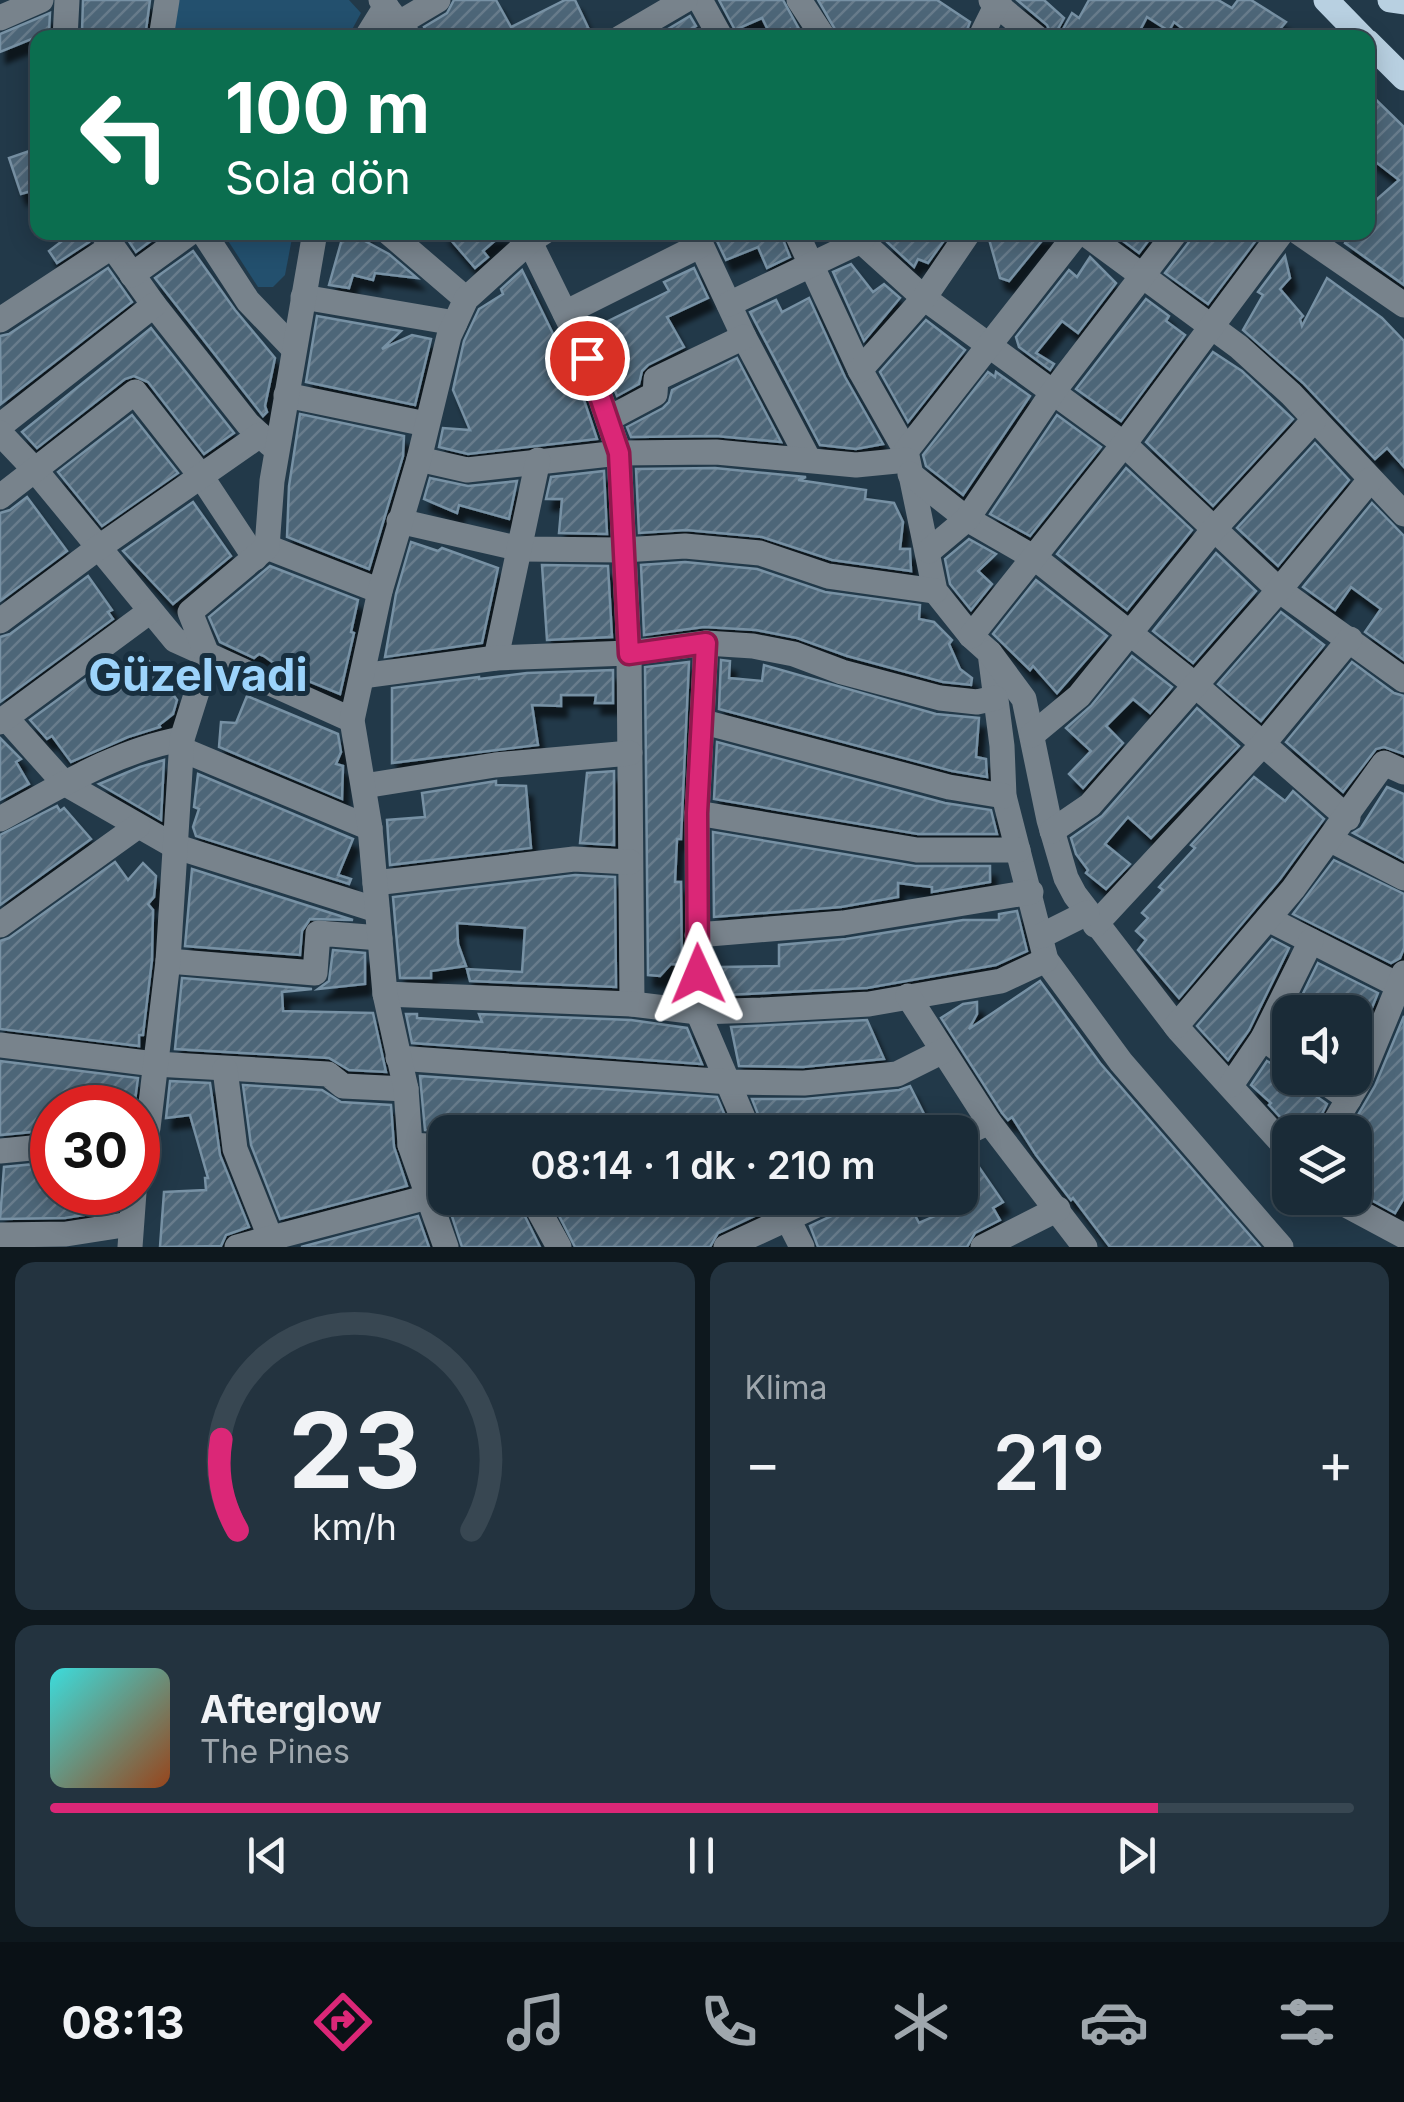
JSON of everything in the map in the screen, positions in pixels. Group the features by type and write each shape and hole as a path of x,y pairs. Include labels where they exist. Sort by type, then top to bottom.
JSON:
{"main road":[{"path":"1326,0 1355,30"},
{"path":"1390,0 1404,2"},
{"path":"1375,50 1404,78"}],"street":[{"path":"0,18 41,0"},
{"path":"65,30 67,0"},
{"path":"162,30 167,0"},
{"path":"395,16 438,0"},
{"path":"635,30 685,0"},
{"path":"700,0 717,30"},
{"path":"798,0 819,30"},
{"path":"983,30 996,1 1027,30"},
{"path":"0,320 106,240 154,305 268,443"},
{"path":"132,275 180,240"},
{"path":"208,240 248,301 294,349"},
{"path":"153,1085 168,961 181,744 208,658 190,612 261,553 268,443 286,396 314,240"},
{"path":"397,240 466,299"},
{"path":"237,1247 272,1242 428,1197 410,1145 406,1089 385,994 370,828 352,720 380,591 454,323 466,299 528,240"},
{"path":"535,240 587,358 619,453 629,654 632,1004"},
{"path":"565,313 696,240"},
{"path":"698,240 809,460"},
{"path":"799,240 908,462 935,591 970,636 990,653 1024,699 1066,878 1091,919 1176,1026 1272,1132"},
{"path":"728,304 858,240"},
{"path":"867,240 924,298 1124,444 1279,590 1404,680"},
{"path":"860,370 924,298 963,240"},
{"path":"908,462 991,345 1074,240"},
{"path":"1091,240 1239,347 1404,514"},
{"path":"929,552 966,519 1053,392 1170,240"},
{"path":"970,636 1124,444 1276,240"},
{"path":"1310,240 1404,305"},
{"path":"304,297 454,323"},
{"path":"154,305 0,429 174,640 352,720"},
{"path":"608,419 655,394 656,379 744,337"},
{"path":"0,497 134,392 261,553 380,591"},
{"path":"286,396 426,424"},
{"path":"1032,735 1079,696 1214,529 1314,420"},
{"path":"0,621 201,476 268,443"},
{"path":"419,460 467,470 619,453 716,452 856,465 908,462 966,519 1035,558 1194,684 1348,818"},
{"path":"496,658 538,460"},
{"path":"1052,830 1090,805 1370,480"},
{"path":"399,521 521,549 684,546 760,553 828,576 935,591"},
{"path":"149,612 3,720 64,784 174,846 377,910"},
{"path":"385,994 632,1004 698,1012 869,1004 1001,981 1091,919 1263,744 1350,639"},
{"path":"362,676 496,658 629,654 706,643 794,654 842,672 940,698 977,702 995,698"},
{"path":"706,643 697,813 698,1012 742,1115"},
{"path":"990,653 1004,796 1044,948 1121,1062 1281,1247"},
{"path":"704,722 949,787 1004,796"},
{"path":"0,819 64,784 154,744 181,744 370,828"},
{"path":"364,786 495,765 630,753"},
{"path":"1176,1026 1331,840 1384,763 1404,772"},
{"path":"697,813 917,850 1018,850"},
{"path":"0,925 138,826"},
{"path":"1331,840 1404,878"},
{"path":"375,883 574,859 630,862"},
{"path":"697,935 844,922 1031,892"},
{"path":"1268,919 1402,982 1339,1115"},
{"path":"168,961 316,972 318,933 380,938"},
{"path":"1231,1085 1263,1038 1312,941"},
{"path":"908,996 989,1122 1086,1247"},
{"path":"1263,1038 1272,1045"},
{"path":"0,1045 155,1064 328,1074 343,1086 406,1089"},
{"path":"398,1058 730,1082 804,1083 897,1074 943,1051"},
{"path":"225,1069 235,1149 272,1242"},
{"path":"1343,1095 1349,1099"},
{"path":"978,1127 989,1122"},
{"path":"410,1145 428,1146"},
{"path":"0,1151 30,1148"},
{"path":"983,1247 1058,1209"},
{"path":"434,1215 446,1247"},
{"path":"541,1215 559,1247"},
{"path":"726,1247 772,1215"},
{"path":"786,1215 802,1247"},
{"path":"1371,1215 1402,1229"},
{"path":"0,1235 130,1236"}],"shaded area":[{"path":"179,0 349,0 361,13 352,30 174,30"},
{"path":"228,240 292,240 285,275 273,287 258,287"}],"building":[{"path":"83,0 150,0 146,30 82,30"},
{"path":"454,0 496,0 511,27 565,0 575,0 589,30 426,30 424,27 447,13"},
{"path":"719,0 783,0 800,30 768,30 762,18 735,30"},
{"path":"818,0 937,0 970,22 967,30 835,30"},
{"path":"1017,0 1044,0 1064,18 1057,30 1049,30"},
{"path":"1089,0 1218,0 1232,8 1238,0 1251,0 1286,22 1279,30 1184,30 1174,22 1167,30 1147,17 1140,30 1063,30 1072,13 1079,18"},
{"path":"50,13 49,30 30,30 30,40 0,52 0,34"},
{"path":"690,16 696,26 689,30 666,30"},
{"path":"1375,99 1404,127 1404,285 1345,243 1375,240 1375,201 1399,180 1375,161"},
{"path":"30,151 30,191 21,194 9,158"},
{"path":"63,240 89,242 57,263 49,251"},
{"path":"128,240 152,240 136,252"},
{"path":"342,240 363,240 389,254 417,278 375,273 373,280 353,275 349,288 329,285"},
{"path":"451,240 496,240 483,251 488,257 475,268"},
{"path":"783,240 790,257 767,268 758,247 726,260 717,241"},
{"path":"944,240 928,263 918,259 914,267 887,242"},
{"path":"989,240 1042,240 1009,281 1000,278"},
{"path":"1122,240 1149,240 1139,253"},
{"path":"1256,240 1208,304 1165,273 1189,242"},
{"path":"193,251 275,358 267,412 263,416 155,278"},
{"path":"1285,256 1290,278 1280,289 1303,316 1302,326 1327,278 1382,318 1404,341 1404,467 1387,448 1375,459 1303,383 1243,330 1263,295 1258,292"},
{"path":"1090,257 1116,283 1078,333 1062,321 1036,353 1054,364 1050,370 1019,347 1016,337 1069,270 1077,277"},
{"path":"851,264 873,292 884,284 900,298 864,341 833,272"},
{"path":"108,268 132,302 1,404 0,336 9,334"},
{"path":"694,268 708,298 667,317 684,347 648,365 639,384 617,396 589,326 604,323 669,291 664,282"},
{"path":"522,270 572,364 597,439 468,454 439,447 443,428 470,430 453,390 464,341 479,309 503,294 501,289"},
{"path":"809,298 845,377 883,444 856,449 820,445 750,312 776,300 782,312"},
{"path":"1146,299 1169,316 1166,321 1185,335 1121,421 1076,389"},
{"path":"317,316 401,331 382,349 412,335 431,339 415,405 306,382"},
{"path":"926,320 965,350 908,422 880,372"},
{"path":"151,328 234,433 204,454 148,382 134,376 37,448 22,432"},
{"path":"1213,352 1242,371 1293,419 1213,506 1146,442"},
{"path":"737,358 781,442 716,436 631,437 627,427 663,408 672,390"},
{"path":"988,372 995,377 996,372 1030,396 963,495 926,466 923,455"},
{"path":"300,414 404,436 403,456 369,569 287,537 289,486"},
{"path":"132,415 178,473 102,526 58,472"},
{"path":"1057,415 1101,447 1030,536 990,514"},
{"path":"1315,443 1349,480 1278,566 1237,528"},
{"path":"715,468 806,477 798,480 866,490 865,499 894,503 903,522 900,549 910,549 911,571 832,560 762,537 686,530 639,533 636,469"},
{"path":"1126,468 1192,530 1127,610 1057,554"},
{"path":"604,471 607,534 559,533 562,499 546,499 551,477"},
{"path":"430,478 468,486 517,481 509,519 459,505 457,513 424,499"},
{"path":"27,497 67,551 0,601 0,513"},
{"path":"193,502 231,556 173,604 123,551"},
{"path":"1372,503 1404,536 1404,660 1365,632 1381,609 1351,587 1335,610 1303,587"},
{"path":"969,539 996,554 978,571 992,584 971,610 950,584 945,559"},
{"path":"411,542 438,551 442,548 498,568 482,643 385,657 396,594"},
{"path":"1216,553 1256,591 1193,663 1153,631"},
{"path":"685,562 757,569 825,592 920,605 919,619 934,622 952,640 949,644 960,669 972,678 971,685 943,682 797,638 756,630 704,627 644,635 641,565"},
{"path":"542,565 608,566 612,637 547,640"},
{"path":"270,566 358,600 340,694 286,672 264,656 254,658 220,642 209,617"},
{"path":"88,576 112,610 108,612 113,619 0,702 0,637 10,634"},
{"path":"1036,580 1107,636 1057,693 1033,666 1030,670 993,634"},
{"path":"1281,612 1324,645 1261,721 1218,684"},
{"path":"143,653 177,700 173,714 160,727 71,762 52,736 47,739 30,720 109,662 117,673"},
{"path":"1132,656 1172,687 1150,713 1133,699 1106,726 1123,743 1083,788 1069,774 1091,751 1066,728 1091,706"},
{"path":"721,660 730,661 729,678 762,681 764,665 936,714 979,718 976,757 986,759 987,777 719,709"},
{"path":"689,662 681,839 677,839 675,882 681,882 682,965 671,964 660,976 648,975 645,667"},
{"path":"1352,662 1404,696 1404,754 1384,747 1376,749 1343,792 1286,742"},
{"path":"613,670 613,703 595,703 596,695 561,695 561,706 532,705 538,745 392,763 392,688 527,673"},
{"path":"247,696 338,734 341,752 336,764 343,766 342,799 219,747 221,722 236,723"},
{"path":"1197,708 1239,746 1151,838 1128,817 1105,844 1130,864 1106,889 1086,873 1088,870 1076,854 1071,838 1102,816"},
{"path":"0,738 21,759 16,762 29,784 0,800"},
{"path":"717,742 945,803 991,810 997,834 918,834 714,799"},
{"path":"164,760 161,820 99,784 140,767"},
{"path":"614,771 614,845 580,843 587,773"},
{"path":"198,774 353,839 338,875 351,879 349,884 196,836 193,827 199,809 194,807"},
{"path":"1254,777 1285,801 1293,791 1324,819 1280,879 1179,998 1138,950 1146,940 1136,931 1148,918 1142,913 1163,890 1159,887 1195,848 1191,845"},
{"path":"496,781 496,785 526,786 531,848 390,865 387,820 425,817 422,793"},
{"path":"1387,787 1404,794 1404,860 1353,833 1361,828"},
{"path":"57,806 60,811 64,808 91,839 0,905 0,835"},
{"path":"713,832 915,866 990,866 990,882 932,892 932,887 898,883 898,897 841,907 714,917"},
{"path":"1334,860 1404,894 1404,948 1400,958 1391,963 1293,914"},
{"path":"115,862 128,880 143,863 156,876 154,897 148,904 153,910 152,960 139,1046 0,1029 0,941"},
{"path":"192,869 353,920 310,919 302,931 300,955 185,946"},
{"path":"575,875 615,877 616,987 470,981 467,969 522,972 525,928 457,923 458,944 466,966 431,971 431,978 400,978 393,897"},
{"path":"1017,911 1027,951 996,965 867,988 726,995 721,967 779,966 779,945 846,939 963,920 999,920 999,914"},
{"path":"1272,939 1289,948 1249,1030 1228,1060 1197,1026"},
{"path":"333,950 365,953 365,984 318,989 329,981"},
{"path":"1318,963 1378,993 1372,1008 1372,995 1302,995"},
{"path":"182,978 312,989 282,992 283,1011 373,1013 386,1072 349,1070 329,1058 175,1049"},
{"path":"1040,981 1100,1063 1260,1247 1110,1247 1071,1200 1012,1117 1008,1120 1002,1113 941,1018 963,1004 977,1002 977,1014 969,1029"},
{"path":"406,1014 482,1022 479,1014 631,1020 687,1028 702,1064 412,1043"},
{"path":"1404,1016 1404,1198 1395,1213 1372,1200 1372,1115 1358,1115 1375,1086"},
{"path":"867,1020 884,1059 803,1067 739,1066 731,1027"},
{"path":"0,1061 138,1078 137,1085 30,1085 30,1132 0,1135"},
{"path":"1267,1061 1272,1064 1272,1095 1315,1095 1327,1104 1322,1115 1278,1115 1251,1085"},
{"path":"420,1076 717,1097 725,1115 428,1115 425,1130"},
{"path":"170,1081 210,1083 220,1155 249,1227 226,1235 221,1246 160,1247 164,1192 206,1190 208,1178 190,1115 166,1118"},
{"path":"243,1085 322,1090 341,1102 391,1105 394,1147 407,1186 280,1219 251,1145"},
{"path":"910,1086 924,1115 758,1115 752,1099 805,1099"},
{"path":"30,1165 30,1215 84,1215 0,1219 4,1167"},
{"path":"978,1166 1003,1202 993,1208 1000,1220 975,1233 967,1247 818,1247 810,1226 834,1215 915,1215 919,1223 937,1215 978,1215"},
{"path":"452,1215 524,1215 540,1247 462,1247"},
{"path":"559,1215 756,1215 718,1233 710,1247 575,1247"},
{"path":"418,1216 429,1247 301,1247"}],"district":[{"name":"Güzelvadi","path":"198,674"}],"route":[{"path":"587,358 619,453 629,654 706,643 697,813 698,974"}]}
